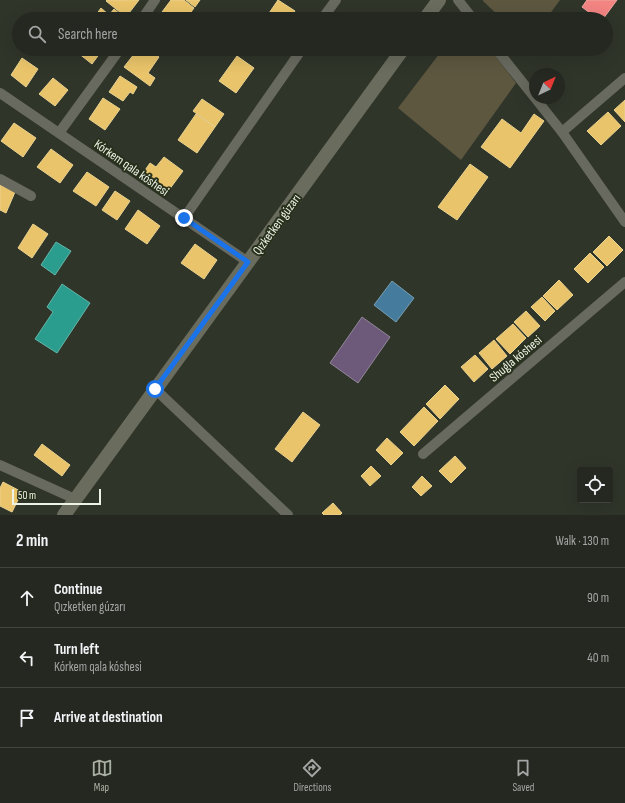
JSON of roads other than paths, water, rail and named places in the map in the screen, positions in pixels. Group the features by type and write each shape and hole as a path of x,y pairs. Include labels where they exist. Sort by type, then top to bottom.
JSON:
{"street":[{"path":"147,12 155,0"},
{"path":"327,12 336,0"},
{"path":"430,12 439,0"},
{"path":"458,0 467,12"},
{"path":"59,132 115,56"},
{"path":"184,218 297,56"},
{"name":"Qızketken gúzarı","path":"64,515 398,56"},
{"path":"502,56 562,132 625,222"},
{"path":"562,132 625,78"},
{"name":"Kórkem qala kóshesi","path":"0,93 248,262"},
{"path":"0,179 31,196"},
{"name":"Shuǵla kóshesi","path":"422,454 625,282"},
{"path":"155,389 288,515"},
{"path":"0,465 75,499"}]}
